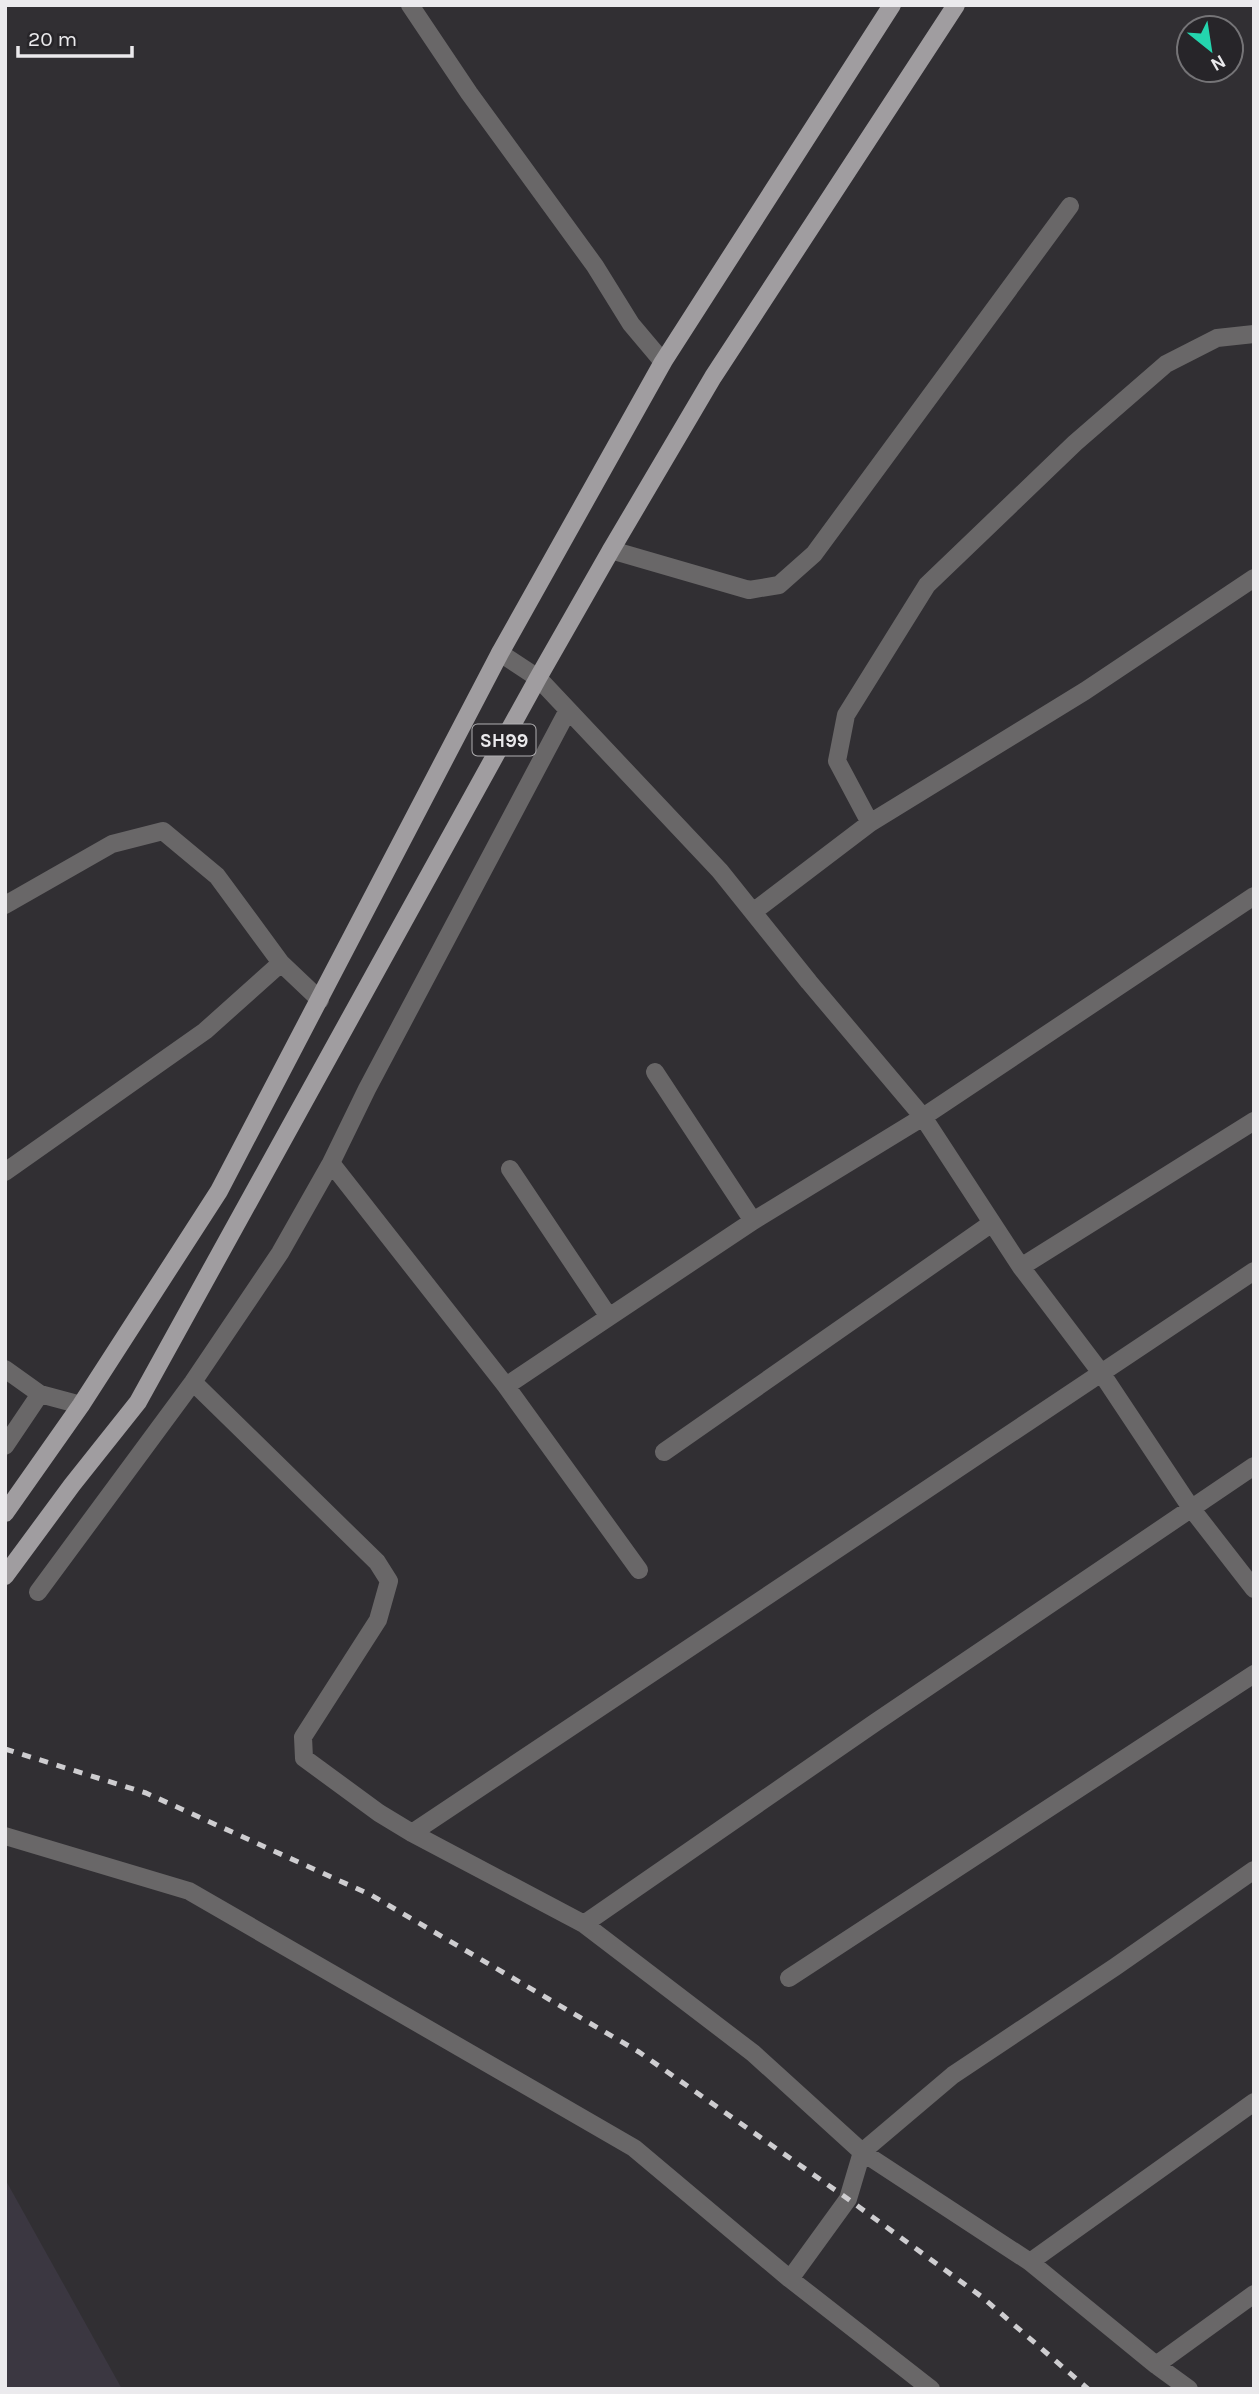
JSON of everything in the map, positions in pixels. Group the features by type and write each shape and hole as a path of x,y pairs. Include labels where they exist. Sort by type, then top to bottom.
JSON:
{"main road":[{"name":"SH99","path":"5,1513 81,1405 219,1191 500,653 663,362 892,5"},
{"name":"SH99","path":"5,1576 138,1402 611,550 713,377 956,5"}],"street":[{"path":"410,5 469,93 595,266 631,324 663,362"},
{"path":"611,550 749,590 779,585 814,554 1070,206"},
{"path":"870,823 837,761 846,715 927,585 1075,443 1166,364 1217,338 1254,334"},
{"path":"753,912 870,823 1085,691 1254,578"},
{"path":"500,653 538,678 720,870 923,1117 1021,1267 1102,1374 1191,1508 1254,1589"},
{"path":"37,1592 193,1382 280,1253 331,1163 367,1089 568,710"},
{"path":"5,905 112,844 163,831 217,876 281,963 320,1000"},
{"path":"506,1386 753,1221 923,1117 1254,896"},
{"path":"5,1172 205,1031 281,963"},
{"path":"655,1072 753,1221"},
{"path":"1021,1267 1254,1121"},
{"path":"331,1163 506,1386 639,1570"},
{"path":"510,1169 609,1317"},
{"path":"664,1452 992,1223"},
{"path":"412,1833 1254,1271"},
{"path":"5,1369 40,1394 81,1405"},
{"path":"193,1382 377,1562 389,1581 378,1620 303,1737 304,1758 379,1813 412,1833 584,1924 753,2053 862,2152 1030,2262 1189,2389"},
{"path":"5,1446 40,1394"},
{"path":"584,1924 1254,1466"},
{"path":"789,1978 1254,1674"},
{"path":"5,1836 189,1891 634,2148 790,2279 931,2389"},
{"path":"790,2279 848,2199 862,2152 953,2075 1254,1870"},
{"path":"1030,2262 1254,2102"},
{"path":"1156,2365 1254,2294"}],"shaded area":[{"path":"5,2179 122,2389 5,2389"}],"railway":[{"path":"5,1749 146,1793 371,1895 639,2052 982,2297 1088,2389"}]}
